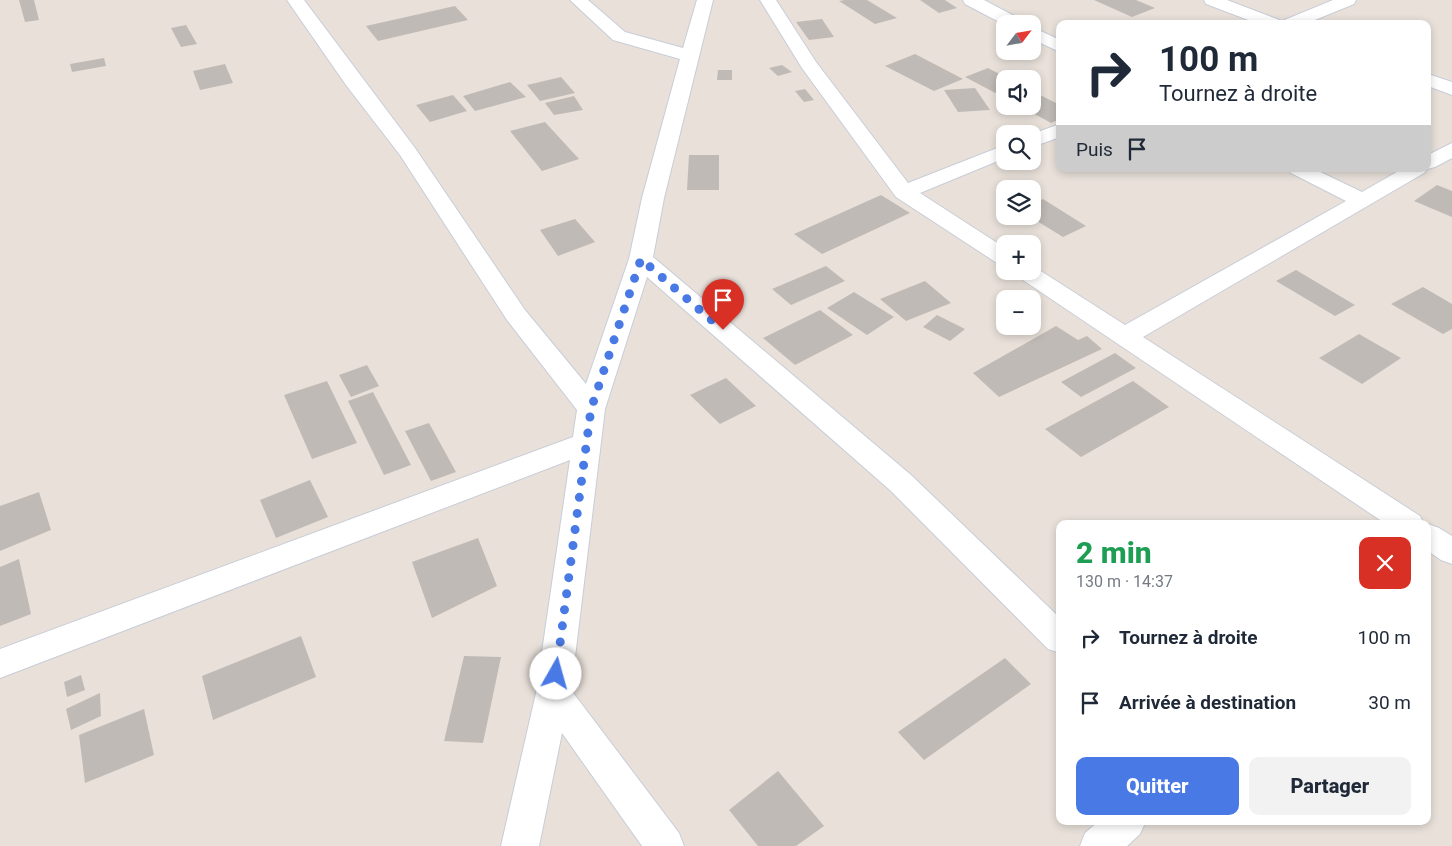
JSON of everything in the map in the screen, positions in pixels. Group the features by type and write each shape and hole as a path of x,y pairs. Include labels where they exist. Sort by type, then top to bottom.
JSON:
{"street":[{"path":"295,0 353,81 408,152 516,315 591,409"},
{"path":"578,0 619,36 690,56"},
{"path":"520,846 553,693 591,409 641,259 653,198 705,0"},
{"path":"768,0 808,64 904,192 996,252"},
{"path":"971,0 999,15"},
{"path":"1212,0 1265,20"},
{"path":"1299,20 1348,0"},
{"path":"1041,37 1056,45"},
{"path":"1431,81 1452,89"},
{"path":"1041,137 1056,131"},
{"path":"1431,161 1452,149"},
{"path":"904,192 996,156"},
{"path":"1304,172 1362,200"},
{"path":"1124,337 1412,172"},
{"path":"641,259 901,483 1056,635"},
{"path":"1038,280 1403,520"},
{"path":"0,664 586,443"},
{"path":"1431,538 1452,552"},
{"path":"553,693 665,846"},
{"path":"1099,846 1123,825"}],"building":[{"path":"19,0 34,0 39,20 25,22"},
{"path":"867,0 897,18 875,24 839,1"},
{"path":"920,0 945,0 957,8 939,13"},
{"path":"1094,0 1136,0 1155,8 1132,17"},
{"path":"455,6 468,20 378,41 366,26"},
{"path":"822,19 834,37 809,40 796,22"},
{"path":"186,25 197,44 181,47 171,28"},
{"path":"915,54 963,79 934,91 885,66"},
{"path":"104,58 106,66 72,72 70,64"},
{"path":"225,64 233,83 200,90 193,71"},
{"path":"782,65 792,72 778,76 769,68"},
{"path":"988,68 996,72 996,93 965,77"},
{"path":"718,70 732,70 732,80 717,80"},
{"path":"561,77 575,93 540,101 527,85"},
{"path":"510,82 526,97 475,111 463,96"},
{"path":"975,88 990,110 958,112 944,90"},
{"path":"805,89 814,100 804,102 795,91"},
{"path":"453,95 467,111 430,122 416,105"},
{"path":"574,96 583,110 554,115 545,103"},
{"path":"1041,96 1056,103 1056,121 1051,123 1036,115 1041,115"},
{"path":"545,122 579,159 542,171 510,131"},
{"path":"689,155 719,155 719,190 687,190"},
{"path":"1437,185 1452,191 1452,217 1414,201"},
{"path":"881,195 910,213 822,254 794,234"},
{"path":"1043,199 1086,226 1063,237 1041,224 1041,200"},
{"path":"575,219 595,242 558,256 540,230"},
{"path":"826,266 845,281 791,305 772,289"},
{"path":"1296,270 1355,305 1335,316 1276,281"},
{"path":"925,281 951,303 906,321 880,299"},
{"path":"1423,287 1452,304 1452,329 1443,334 1391,304"},
{"path":"854,292 894,317 867,335 827,308"},
{"path":"820,310 853,335 795,365 763,338"},
{"path":"937,315 965,329 950,341 923,327"},
{"path":"1056,326 1078,340 1087,336 1102,349 999,397 973,373 1041,335"},
{"path":"1359,334 1401,358 1362,384 1319,358"},
{"path":"1115,353 1136,368 1081,397 1061,382"},
{"path":"367,365 379,386 351,397 339,375"},
{"path":"726,378 756,406 720,424 690,395"},
{"path":"327,381 357,443 312,459 284,395"},
{"path":"1133,381 1169,407 1081,457 1045,429"},
{"path":"373,392 411,465 384,475 348,401"},
{"path":"429,423 456,472 431,481 405,431"},
{"path":"310,480 328,517 276,538 260,500"},
{"path":"39,492 51,530 0,551 0,506"},
{"path":"478,538 497,586 432,618 412,562"},
{"path":"19,559 31,614 0,626 0,567"},
{"path":"301,636 316,677 213,720 202,676"},
{"path":"464,656 501,657 483,743 444,741"},
{"path":"1005,658 1031,684 924,760 898,732"},
{"path":"81,675 85,690 67,697 64,682"},
{"path":"100,693 101,716 71,730 66,709"},
{"path":"144,709 154,755 85,783 79,735"},
{"path":"778,771 824,826 796,846 758,846 729,810"}],"route":[{"path":"556,674 591,409 641,259 723,330"}]}
